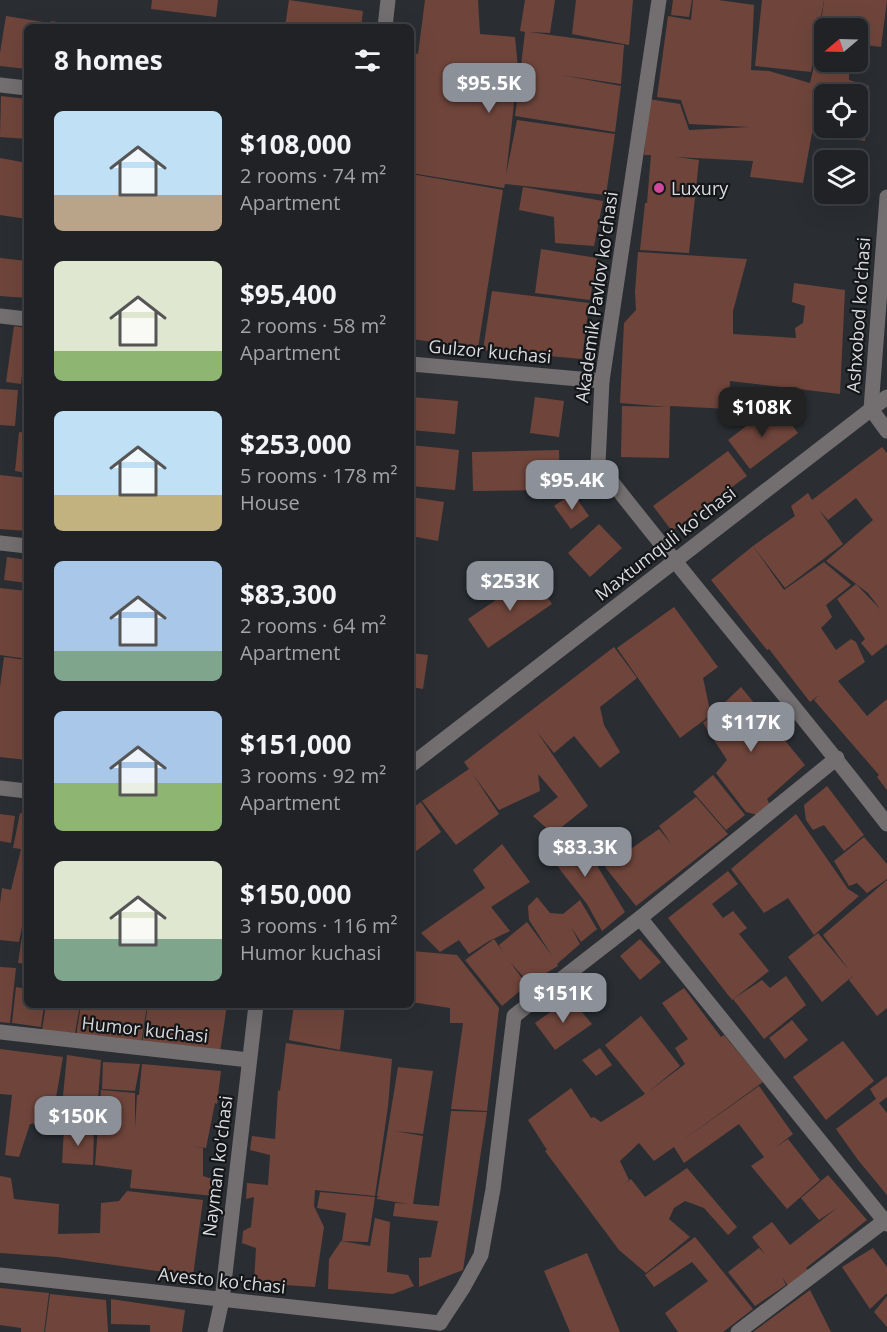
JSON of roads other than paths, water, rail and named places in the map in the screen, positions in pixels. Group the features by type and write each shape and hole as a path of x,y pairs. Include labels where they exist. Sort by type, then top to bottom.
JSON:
{"street":[{"path":"385,24 388,0"},
{"name":"Akademik Pavlov ko'chasi","path":"659,0 602,381 598,464 674,562 837,758 887,824"},
{"path":"0,85 24,88"},
{"name":"Ashxobod ko'chasi","path":"887,197 871,408 887,431"},
{"path":"0,316 24,319"},
{"name":"Gulzor kuchasi","path":"414,364 602,381"},
{"name":"Maxtumquli ko'chasi","path":"414,763 887,397"},
{"path":"0,543 24,546"},
{"path":"443,1327 481,1255 493,1189 514,1016 640,918 837,758"},
{"path":"0,788 24,791"},
{"path":"640,918 886,1221 738,1332"},
{"name":"Nayman ko'chasi","path":"215,1332 222,1300 256,1008"},
{"name":"Humor kuchasi","path":"0,1032 249,1060"},
{"name":"Avesto ko'chasi","path":"0,1275 443,1327"}],"place":[{"name":"Luxury","path":"659,188"}]}
